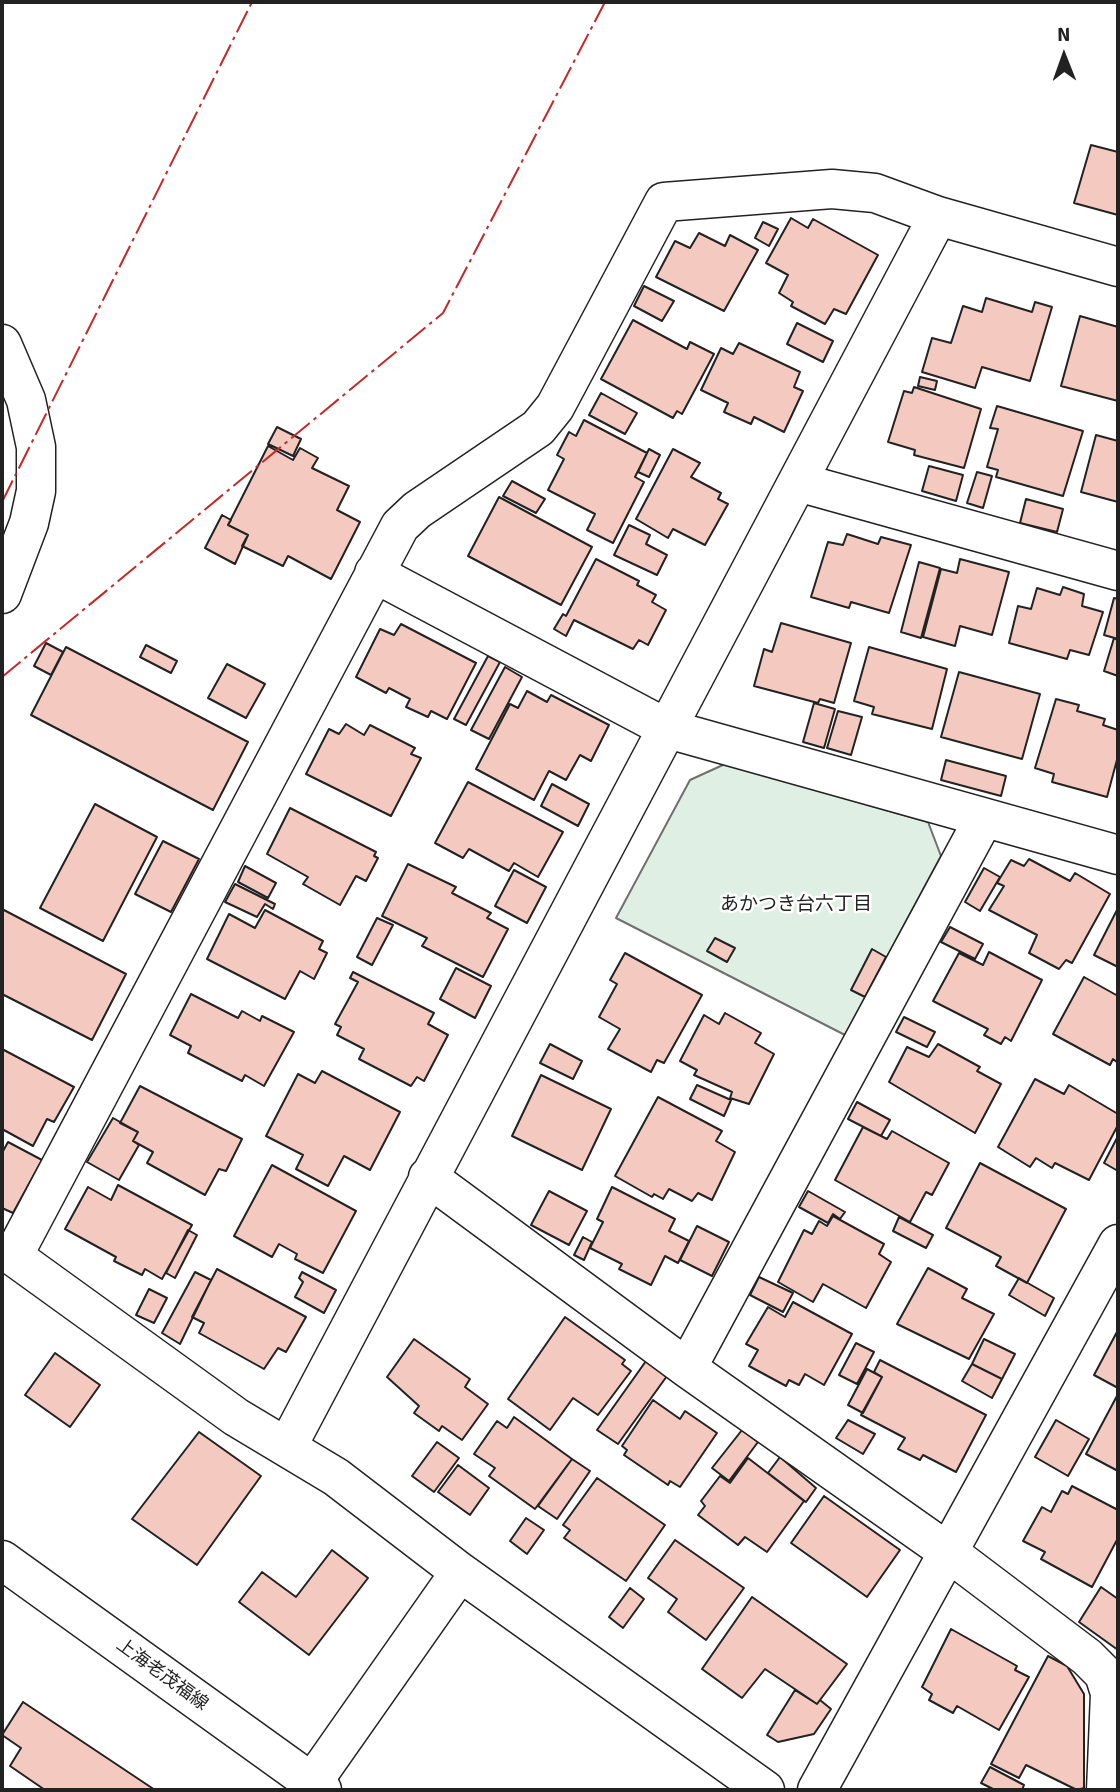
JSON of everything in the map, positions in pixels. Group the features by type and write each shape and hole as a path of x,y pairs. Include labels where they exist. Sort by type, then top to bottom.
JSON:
{"street":[{"path":"765,1790 460,1572 336,1477 236,1417 8,1252 400,526 417,509 538,428 555,407 664,202 832,189 875,193 938,216 1118,267"},
{"path":"287,1447 938,216"},
{"path":"2,344 26,400 36,447 33,502 2,594"},
{"path":"798,482 1118,571"},
{"path":"374,573 668,729 1118,855"},
{"path":"687,1368 984,818"},
{"path":"428,1177 687,1368 1067,1638 1104,1674 1110,1693 1106,1790"},
{"path":"817,1790 1118,1244"},
{"name":"上海老茂福線","path":"2,1560 314,1788"},
{"path":"314,1788 460,1572"}],"green space":[{"path":"725,764 928,822 941,856 845,1035 616,918 690,780"}],"building":[{"path":"1091,145 1118,152 1118,215 1074,203"},
{"path":"791,218 808,228 813,219 878,255 846,314 834,309 825,324 791,306 793,302 779,293 788,275 766,263"},
{"path":"763,222 778,229 769,246 755,238"},
{"path":"699,233 725,246 730,235 758,250 724,311 656,277 675,241 690,248"},
{"path":"644,286 674,301 662,321 634,306"},
{"path":"986,298 1032,312 1035,302 1052,307 1030,381 982,367 975,388 922,372 932,338 951,343 963,306 982,312"},
{"path":"1080,316 1118,327 1118,401 1061,386"},
{"path":"633,320 687,349 690,342 714,354 682,414 677,411 673,418 601,379"},
{"path":"797,323 833,341 823,362 787,344"},
{"path":"739,343 800,372 794,387 803,391 784,432 754,417 751,424 724,412 728,403 701,390 721,348 733,354"},
{"path":"920,377 937,381 935,390 918,386"},
{"path":"914,387 981,409 964,468 914,455 915,450 888,442 904,391 912,393"},
{"path":"601,393 637,413 625,434 589,415"},
{"path":"997,406 1083,431 1063,496 996,477 998,470 987,467 998,429 990,428"},
{"path":"584,420 647,453 635,477 644,482 613,543 587,530 595,514 548,490 564,459 557,455 569,432 576,436"},
{"path":"277,427 301,439 293,456 268,444"},
{"path":"1096,435 1118,441 1118,502 1081,492"},
{"path":"268,446 293,460 300,448 318,458 312,468 349,486 337,510 360,522 331,579 288,556 283,566 242,546 248,535 228,525"},
{"path":"649,449 660,455 649,477 638,472"},
{"path":"673,449 700,463 691,477 721,493 718,499 728,504 705,545 673,529 668,538 636,519"},
{"path":"929,466 963,475 956,501 922,491"},
{"path":"977,472 992,476 983,508 967,503"},
{"path":"512,481 545,499 536,513 503,496"},
{"path":"499,497 592,547 561,605 468,556"},
{"path":"1026,499 1063,509 1057,532 1020,523"},
{"path":"222,515 231,520 228,525 248,535 235,564 205,548"},
{"path":"629,525 650,535 646,544 667,555 657,575 614,555"},
{"path":"847,534 878,544 881,537 911,545 889,613 851,602 849,608 811,597 828,542 843,545"},
{"path":"596,559 639,581 637,585 656,595 652,602 666,610 648,645 639,640 633,649 574,620 566,636 554,629 563,614 566,616"},
{"path":"960,559 1009,572 992,635 960,626 955,646 923,637 941,569 957,573"},
{"path":"919,562 940,568 921,638 901,632"},
{"path":"1063,587 1084,594 1082,606 1103,612 1089,655 1070,650 1067,659 1009,643 1018,606 1031,609 1037,588 1060,595"},
{"path":"1114,598 1118,599 1118,639 1104,635"},
{"path":"781,623 851,643 834,703 820,699 818,703 754,686 764,649 772,652"},
{"path":"401,624 476,663 447,719 431,711 428,717 406,707 410,699 389,688 386,693 356,677 380,629 394,635"},
{"path":"1114,638 1118,640 1118,676 1104,671"},
{"path":"46,643 63,652 51,675 34,666"},
{"path":"146,645 177,661 171,673 140,657"},
{"path":"66,647 248,742 213,810 31,715"},
{"path":"869,647 947,669 932,729 872,714 874,707 854,701"},
{"path":"488,656 500,662 466,725 454,719"},
{"path":"227,664 265,684 246,718 208,698"},
{"path":"505,667 522,677 489,739 471,730"},
{"path":"959,672 1040,694 1022,759 941,737"},
{"path":"527,691 547,702 551,695 609,725 591,761 580,755 566,780 549,771 534,800 476,769 510,704 518,708"},
{"path":"1056,699 1079,705 1077,711 1105,719 1103,725 1118,730 1118,756 1107,797 1052,782 1054,774 1035,768"},
{"path":"814,703 835,709 824,748 803,742"},
{"path":"838,711 862,717 851,755 827,748"},
{"path":"346,724 364,735 370,725 415,748 411,754 421,758 391,816 306,774 329,729 339,734"},
{"path":"946,760 1006,776 1001,796 941,780"},
{"path":"468,782 563,832 538,877 514,863 509,871 469,849 463,858 435,843"},
{"path":"552,784 589,804 578,826 541,806"},
{"path":"95,804 157,837 103,941 40,908"},
{"path":"290,808 376,852 374,856 378,858 366,881 356,876 340,905 303,884 308,877 267,854"},
{"path":"163,841 199,859 171,912 135,894"},
{"path":"1029,859 1070,881 1075,873 1110,894 1072,963 1066,960 1059,969 1029,953 1037,935 989,910 1004,886 997,883 1011,860 1024,866"},
{"path":"408,864 456,887 452,893 491,913 487,918 508,929 483,977 422,946 427,938 382,916"},
{"path":"245,866 276,883 268,898 238,882"},
{"path":"984,868 1000,877 980,911 965,902"},
{"path":"514,870 546,887 527,923 495,906"},
{"path":"235,884 275,904 273,909 265,904 257,917 225,902"},
{"path":"1118,908 1118,967 1094,955"},
{"path":"2,909 126,974 92,1040 2,994"},
{"path":"265,910 323,941 319,949 327,953 314,979 300,971 285,999 207,959 229,914 255,928"},
{"path":"377,918 393,925 372,965 357,957"},
{"path":"950,927 983,944 975,959 941,942"},
{"path":"715,938 735,948 727,962 707,951"},
{"path":"872,949 886,957 865,997 851,990"},
{"path":"989,952 1042,980 1011,1041 1005,1037 1001,1044 984,1035 988,1029 933,1001 959,953 983,965"},
{"path":"625,953 702,995 664,1063 657,1060 651,1072 608,1049 620,1029 599,1017 617,984 610,980"},
{"path":"456,968 491,986 475,1018 440,999"},
{"path":"353,972 434,1013 428,1024 448,1035 424,1081 417,1077 411,1086 359,1059 364,1049 337,1035 341,1027 335,1024 358,982 350,978"},
{"path":"1084,977 1118,996 1118,1063 1113,1059 1110,1065 1053,1034"},
{"path":"191,994 238,1018 242,1011 260,1021 262,1016 294,1032 264,1086 245,1075 242,1081 188,1053 191,1046 170,1035"},
{"path":"725,1013 761,1033 755,1043 774,1054 749,1104 730,1098 732,1092 694,1075 697,1070 680,1061 704,1015 719,1024"},
{"path":"904,1017 935,1032 927,1047 896,1032"},
{"path":"550,1044 582,1061 573,1079 540,1063"},
{"path":"938,1044 980,1067 977,1071 1001,1084 975,1133 889,1082 907,1047 929,1057"},
{"path":"2,1049 74,1087 54,1122 47,1119 33,1146 2,1129"},
{"path":"322,1071 400,1112 370,1170 344,1156 328,1186 296,1169 303,1155 266,1136 298,1074 315,1083"},
{"path":"541,1075 611,1109 582,1170 512,1136"},
{"path":"1035,1079 1064,1094 1069,1085 1118,1114 1118,1125 1089,1180 1055,1163 1052,1168 1036,1158 1030,1167 998,1147"},
{"path":"697,1085 731,1100 724,1116 690,1099"},
{"path":"140,1086 242,1139 226,1171 219,1169 205,1195 147,1163 153,1152 133,1141 138,1132 120,1123"},
{"path":"658,1097 722,1131 716,1141 735,1152 712,1200 698,1193 692,1201 669,1189 663,1199 654,1194 652,1197 615,1176"},
{"path":"857,1102 890,1120 881,1136 848,1119"},
{"path":"113,1118 138,1132 133,1141 139,1145 119,1180 87,1162"},
{"path":"863,1127 887,1139 892,1131 949,1163 932,1195 926,1192 910,1222 835,1180"},
{"path":"1118,1136 1118,1171 1104,1163"},
{"path":"8,1142 42,1160 13,1213 2,1208 2,1153"},
{"path":"980,1163 1066,1209 1027,1283 996,1266 1001,1257 946,1228"},
{"path":"272,1165 356,1211 323,1273 295,1259 297,1254 279,1244 272,1257 234,1236"},
{"path":"118,1185 192,1225 162,1279 145,1269 142,1275 114,1261 116,1257 65,1229 88,1187 111,1200"},
{"path":"612,1187 675,1219 669,1231 689,1241 678,1263 665,1256 651,1285 619,1269 622,1264 590,1248 603,1222 597,1219"},
{"path":"549,1191 587,1211 569,1245 531,1225"},
{"path":"808,1191 845,1212 840,1219 833,1214 828,1223 799,1207"},
{"path":"833,1216 884,1244 879,1254 891,1262 866,1308 823,1284 813,1302 778,1282 804,1230 812,1234 819,1221 827,1226"},
{"path":"899,1217 933,1235 926,1248 893,1231"},
{"path":"697,1226 729,1242 712,1276 680,1260"},
{"path":"188,1230 197,1235 175,1278 166,1273"},
{"path":"583,1237 592,1242 584,1260 574,1255"},
{"path":"928,1268 967,1289 962,1298 994,1314 969,1359 897,1324"},
{"path":"217,1269 306,1317 286,1352 278,1348 264,1369 199,1333 204,1323 192,1317"},
{"path":"195,1272 211,1280 180,1344 162,1333"},
{"path":"302,1272 336,1290 324,1313 295,1297 303,1282 299,1278"},
{"path":"759,1277 793,1293 783,1312 750,1295"},
{"path":"1019,1278 1054,1298 1045,1316 1009,1295"},
{"path":"149,1289 167,1298 154,1323 136,1315"},
{"path":"793,1302 852,1334 824,1385 805,1374 799,1385 789,1380 786,1386 749,1366 758,1350 746,1344 768,1307 785,1317"},
{"path":"565,1317 625,1360 622,1364 631,1371 598,1415 573,1398 550,1430 508,1399"},
{"path":"1118,1330 1118,1388 1094,1375"},
{"path":"414,1339 470,1379 465,1387 488,1404 462,1440 442,1426 439,1431 414,1413 419,1406 387,1377"},
{"path":"984,1339 1015,1354 1002,1379 972,1364"},
{"path":"856,1343 874,1352 857,1384 839,1375"},
{"path":"55,1353 100,1385 70,1427 25,1395"},
{"path":"880,1360 986,1415 956,1472 923,1455 920,1460 898,1449 905,1438 861,1415 882,1377 874,1372"},
{"path":"646,1361 667,1376 618,1444 597,1430"},
{"path":"972,1364 1002,1379 992,1398 962,1381"},
{"path":"867,1369 882,1377 863,1413 848,1405"},
{"path":"1118,1394 1118,1471 1086,1454"},
{"path":"653,1400 680,1419 685,1411 717,1433 680,1487 670,1481 668,1485 624,1455 627,1450 622,1446"},
{"path":"514,1417 572,1459 535,1509 489,1476 495,1468 474,1454 497,1421 507,1428"},
{"path":"848,1420 875,1434 863,1454 836,1438"},
{"path":"1056,1420 1089,1439 1068,1476 1035,1457"},
{"path":"742,1430 758,1442 729,1481 712,1468"},
{"path":"199,1432 261,1476 197,1565 132,1519"},
{"path":"437,1442 459,1458 434,1492 412,1476"},
{"path":"780,1457 816,1488 806,1502 768,1473"},
{"path":"748,1458 804,1501 767,1552 745,1537 738,1545 698,1515 705,1506 701,1501 720,1476 730,1483"},
{"path":"572,1459 590,1471 557,1519 538,1506"},
{"path":"458,1465 489,1488 470,1515 438,1492"},
{"path":"597,1478 665,1525 626,1581 564,1538 570,1530 563,1525"},
{"path":"1072,1486 1118,1510 1118,1538 1092,1587 1041,1559 1045,1552 1023,1541 1042,1507 1051,1512 1062,1491 1068,1494"},
{"path":"824,1496 900,1550 867,1597 791,1543"},
{"path":"526,1518 544,1530 527,1554 510,1541"},
{"path":"675,1540 744,1588 706,1640 668,1612 677,1599 648,1578"},
{"path":"332,1550 368,1578 309,1655 239,1602 262,1572 296,1597"},
{"path":"1101,1587 1118,1599 1118,1650 1079,1622"},
{"path":"630,1588 644,1599 623,1628 609,1617"},
{"path":"752,1597 847,1664 817,1704 765,1669 742,1698 702,1669"},
{"path":"951,1629 1017,1666 1015,1670 1029,1677 999,1730 957,1706 953,1713 929,1700 932,1694 922,1687"},
{"path":"1048,1656 1067,1666 1084,1694 1084,1788 1077,1790 1026,1765 1019,1778 991,1764"},
{"path":"795,1690 817,1704 820,1700 831,1709 814,1734 778,1742 767,1735"},
{"path":"23,1702 155,1790 45,1790 10,1766 21,1748 2,1735"},
{"path":"990,1767 1024,1785 1022,1790 995,1790 981,1783"}],"power":[{"path":"2,502 252,2"},
{"path":"2,677 443,313 605,2"}],"district":[{"name":"あかつき台六丁目","path":"796,905"}]}
